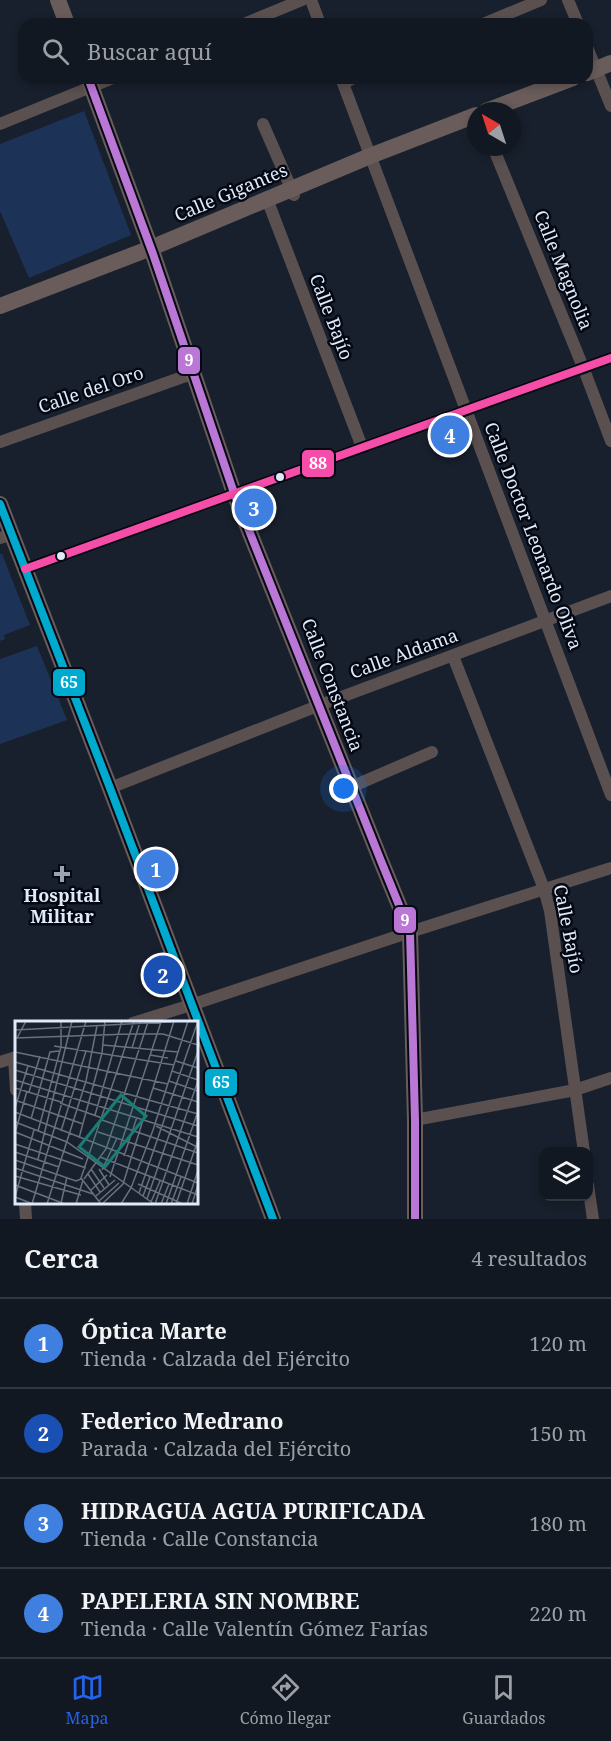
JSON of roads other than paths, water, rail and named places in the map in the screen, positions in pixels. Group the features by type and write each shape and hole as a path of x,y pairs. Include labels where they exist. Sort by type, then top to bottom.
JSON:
{"main road":[{"path":"58,0 65,18"},
{"name":"Calle Constancia","path":"91,84 151,248 234,493 410,932 415,1219"},
{"path":"510,102 557,84"},
{"name":"Calle Gigantes","path":"0,306 151,248 267,199 292,192 369,156 467,118"},
{"path":"0,504 6,536 25,569 197,1021"},
{"path":"198,1023 273,1219"}],"street":[{"path":"258,18 302,0"},
{"path":"311,0 318,18"},
{"path":"498,18 541,0"},
{"path":"568,0 576,18"},
{"path":"598,68 611,106"},
{"path":"0,123 86,84"},
{"name":"Calle Doctor Leonardo Oliva","path":"347,84 369,156 611,795"},
{"path":"263,124 292,192"},
{"name":"Calle Magnolia","path":"497,156 584,367 611,441"},
{"name":"Calle Bajío","path":"267,199 362,447"},
{"path":"25,569 611,358"},
{"name":"Calle del Oro","path":"0,442 194,373"},
{"name":"Calle Aldama","path":"110,788 320,705 611,596"},
{"name":"Calle Bajío","path":"453,656 544,889 550,911 583,1147"},
{"path":"351,787 432,752"},
{"path":"139,1021 611,868"},
{"path":"0,1062 15,1058"},
{"path":"415,1120 575,1090 611,1078"},
{"path":"590,1201 593,1219"},
{"path":"25,1204 26,1219"}],"place":[{"name":"PAPELERIA SIN NOMBRE","path":"450,435"},
{"name":"HIDRAGUA AGUA PURIFICADA","path":"254,508"},
{"name":"Óptica Marte","path":"156,869"},
{"name":"Hospital Militar","path":"62,874"},
{"name":"Federico Medrano","path":"163,975"}]}
